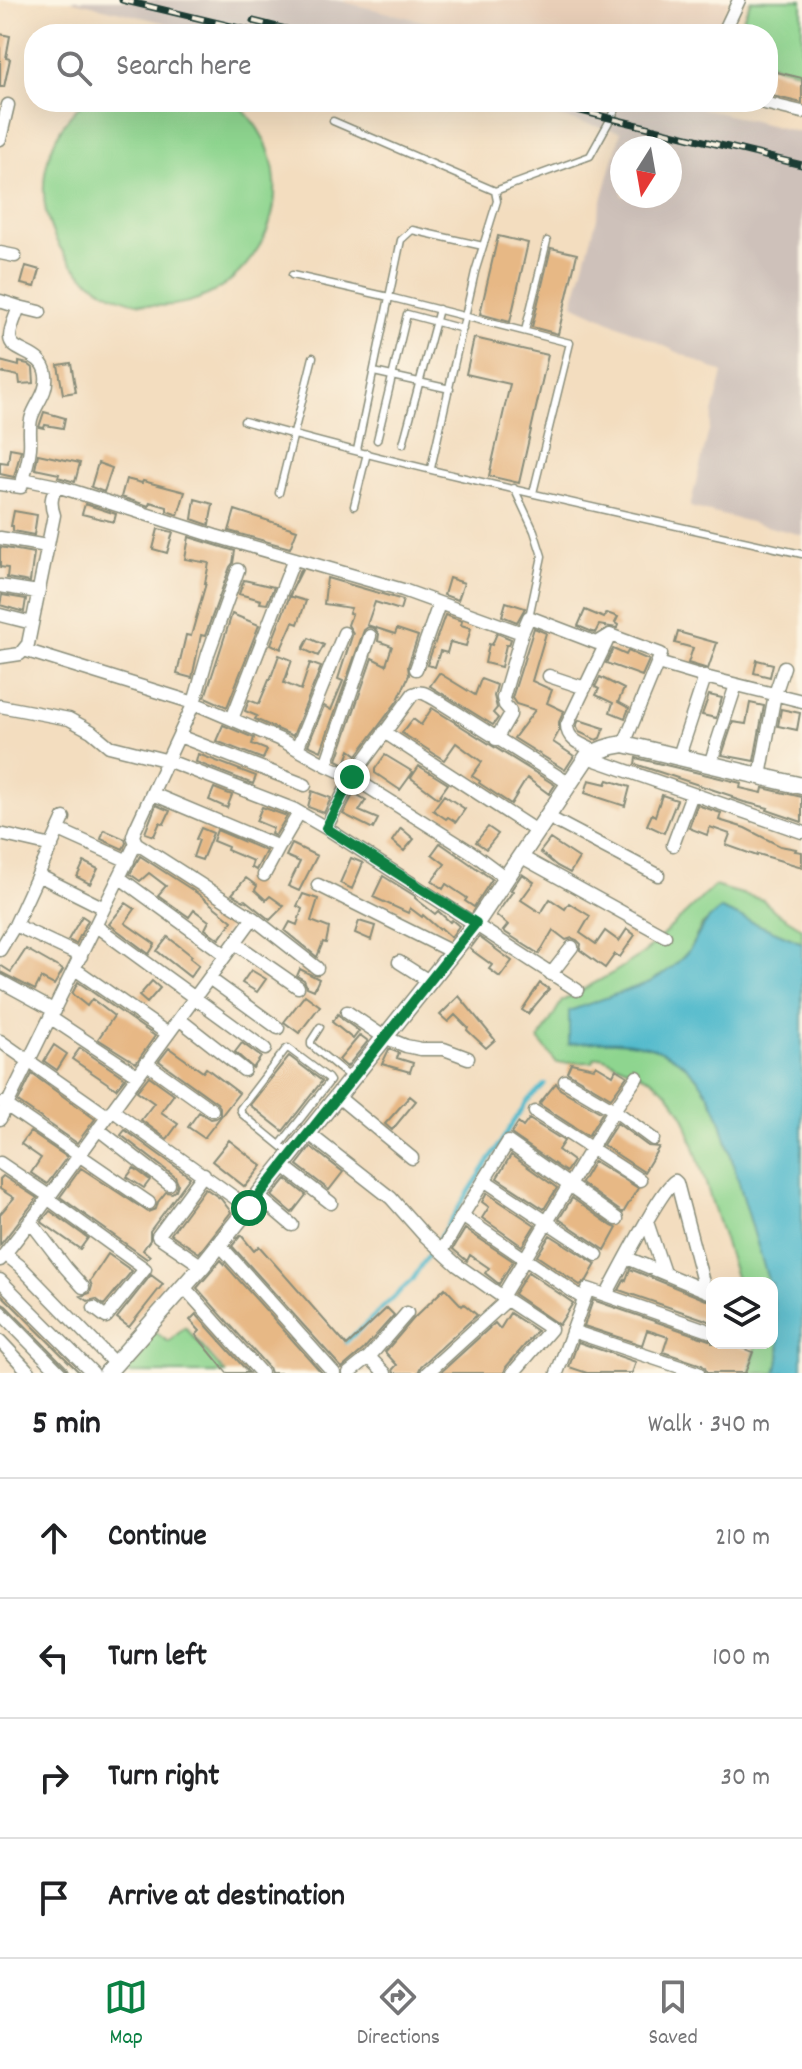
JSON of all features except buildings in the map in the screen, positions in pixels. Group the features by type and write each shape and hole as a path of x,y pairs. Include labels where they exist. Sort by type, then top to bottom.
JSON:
{"street":[{"path":"728,24 739,0"},
{"path":"0,139 8,105"},
{"path":"778,106 798,111"},
{"path":"0,253 15,256"},
{"path":"0,301 40,312"},
{"path":"0,484 21,487 30,445 29,425 44,394 47,380 45,367 36,356 13,347 10,341 19,307"},
{"path":"23,479 57,486 215,536 403,590 522,633"},
{"path":"0,657 20,654 28,644 54,515 52,495 57,486"},
{"path":"0,538 47,546"},
{"path":"232,719 294,559"},
{"path":"238,570 194,703 133,836 136,843 253,918 317,968"},
{"path":"0,586 38,592"},
{"path":"416,669 439,604"},
{"path":"0,615 32,623"},
{"path":"496,739 510,715 503,698 529,617 597,643 610,635"},
{"path":"297,749 344,633"},
{"path":"610,635 661,654 624,744"},
{"path":"610,635 567,725 571,738 591,754 692,794 802,832"},
{"path":"326,765 370,636"},
{"path":"24,650 194,703 297,749 352,777 471,852 506,878"},
{"path":"658,663 802,701"},
{"path":"760,776 775,694 784,667"},
{"path":"549,676 585,688"},
{"path":"679,756 705,677"},
{"path":"710,764 736,685"},
{"path":"326,828 352,777 413,694 418,692 435,699 570,784"},
{"path":"0,706 69,719 109,746 169,761 299,813 577,990"},
{"path":"384,732 536,831"},
{"path":"179,736 305,785"},
{"path":"253,918 2,1257 20,1266 111,1369 202,1266 254,1202 302,1128 337,1096 476,923 591,754 624,744 802,786"},
{"path":"153,794 279,847"},
{"path":"673,845 692,794"},
{"path":"264,875 299,813"},
{"path":"548,817 658,875"},
{"path":"0,950 15,925 62,824 128,861"},
{"path":"0,834 52,846"},
{"path":"0,1119 3,1103 29,1062 136,843"},
{"path":"520,856 665,936"},
{"path":"38,875 104,908"},
{"path":"120,878 226,955"},
{"path":"318,885 452,952"},
{"path":"15,925 81,956"},
{"path":"96,926 265,1049"},
{"path":"235,943 298,987"},
{"path":"551,974 572,947"},
{"path":"399,962 429,981"},
{"path":"75,969 168,1034"},
{"path":"209,978 278,1028"},
{"path":"0,981 53,1014 137,1075"},
{"path":"347,1012 384,1037 406,1046 444,1049 468,1058"},
{"path":"179,1019 244,1070"},
{"path":"0,1041 204,1174 292,1225"},
{"path":"146,1063 212,1110"},
{"path":"427,1373 504,1299 591,1148 637,1077"},
{"path":"565,1081 614,1110 653,1139"},
{"path":"337,1096 412,1158"},
{"path":"3,1103 149,1203"},
{"path":"535,1112 640,1180"},
{"path":"302,1128 391,1198 423,1234 457,1265 551,1329 698,1373"},
{"path":"98,1129 169,1184"},
{"path":"442,1251 508,1142 617,1219"},
{"path":"284,1155 331,1203"},
{"path":"0,1163 145,1269 106,1317 94,1308"},
{"path":"202,1266 158,1236 204,1174"},
{"path":"484,1180 597,1255"},
{"path":"606,1295 671,1182 675,1181 706,1285"},
{"path":"462,1216 584,1299"},
{"path":"30,1221 83,1287"},
{"path":"647,1222 664,1273"},
{"path":"219,1244 334,1373"},
{"path":"627,1258 706,1291"},
{"path":"0,1280 93,1373"},
{"path":"183,1286 261,1373"},
{"path":"562,1371 588,1289 706,1330"},
{"path":"0,1312 60,1373"},
{"path":"349,1373 369,1357 407,1313"},
{"path":"513,1373 551,1329"},
{"path":"0,1341 30,1373"},
{"path":"369,1357 385,1373"}],"lane":[{"path":"333,121 495,191 590,156 614,112"},
{"path":"431,468 475,272 497,201 495,191"},
{"path":"357,450 401,240 412,230 483,246"},
{"path":"525,331 547,241"},
{"path":"292,275 570,343 533,493"},
{"path":"403,444 439,309"},
{"path":"377,440 407,314 463,329"},
{"path":"279,493 313,357"},
{"path":"374,372 450,389"},
{"path":"244,421 533,493 802,554"},
{"path":"354,506 367,453"},
{"path":"514,488 542,556 529,617"},
{"path":"320,1027 311,1045 351,1078"},
{"path":"284,1155 240,1109 288,1048 330,1081 302,1128"}],"shaded area":[{"path":"70,0 344,0 435,24 170,24"},
{"path":"729,0 718,24 434,24 343,2"},
{"path":"537,112 716,112 802,133 802,535 690,507 723,373 573,304 610,171 610,208 682,208 682,136 620,136 621,132"}],"green space":[{"path":"751,0 802,0 802,72 778,66 778,24 740,24"},
{"path":"243,112 264,140 275,181 270,221 252,257 224,285 188,302 146,305 102,289 82,274 59,246 49,224 44,197 50,152 73,113"},
{"path":"714,886 763,900 802,928 802,943 721,909 702,925 688,952 670,970 569,1044 640,1044 677,1059 693,1073 719,1116 767,1277 736,1277 685,1119 668,1093 651,1079 602,1057 594,1058 593,1062 557,1063 539,1040 562,1001 644,953"},
{"path":"778,1325 780,1344 776,1373 749,1373 755,1349 778,1349"},
{"path":"185,1327 225,1373 117,1373 155,1332 169,1342"}],"water":[{"path":"721,909 802,943 802,1373 776,1373 780,1350 778,1277 767,1277 719,1116 707,1092 693,1073 677,1059 659,1050 618,1042 569,1044 569,1011 650,982 661,975 686,954"}],"waterway":[{"path":"342,1346 412,1280 527,1101 545,1084"}],"railway":[{"path":"122,0 223,24"},
{"path":"253,21 265,24"},
{"path":"585,112 802,165"}],"route":[{"path":"249,1208 476,923 326,828 352,777"}]}
